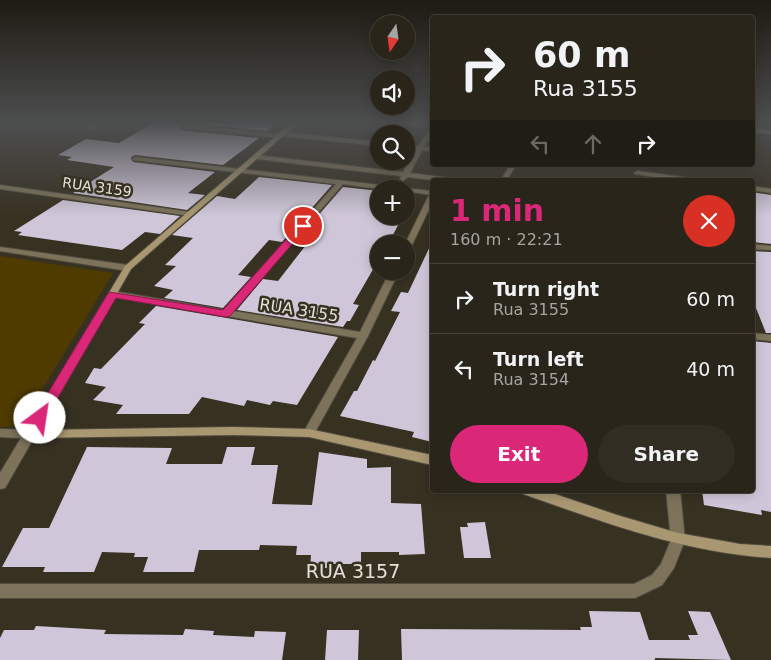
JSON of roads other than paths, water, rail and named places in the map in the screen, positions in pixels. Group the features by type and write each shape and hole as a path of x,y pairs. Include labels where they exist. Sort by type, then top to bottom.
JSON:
{"street":[{"path":"0,484 128,268 260,154"},
{"path":"402,180 417,154"},
{"path":"256,157 435,178"},
{"path":"134,159 370,185"},
{"path":"505,178 512,167"},
{"path":"637,173 675,178"},
{"path":"226,313 341,182"},
{"name":"RUA 3159","path":"0,187 190,214"},
{"path":"755,188 771,191"},
{"path":"415,190 430,193"},
{"path":"413,235 430,201"},
{"path":"755,246 771,248"},
{"path":"0,249 128,268"},
{"path":"308,433 363,336 391,280"},
{"name":"RUA 3155","path":"113,294 363,336"},
{"path":"755,336 771,338"},
{"path":"0,433 233,431 308,433 430,460"},
{"path":"537,493 678,540 756,552 771,552"},
{"path":"673,493 678,540"},
{"name":"RUA 3157","path":"0,591 635,591 657,580 667,568 678,540"}]}
